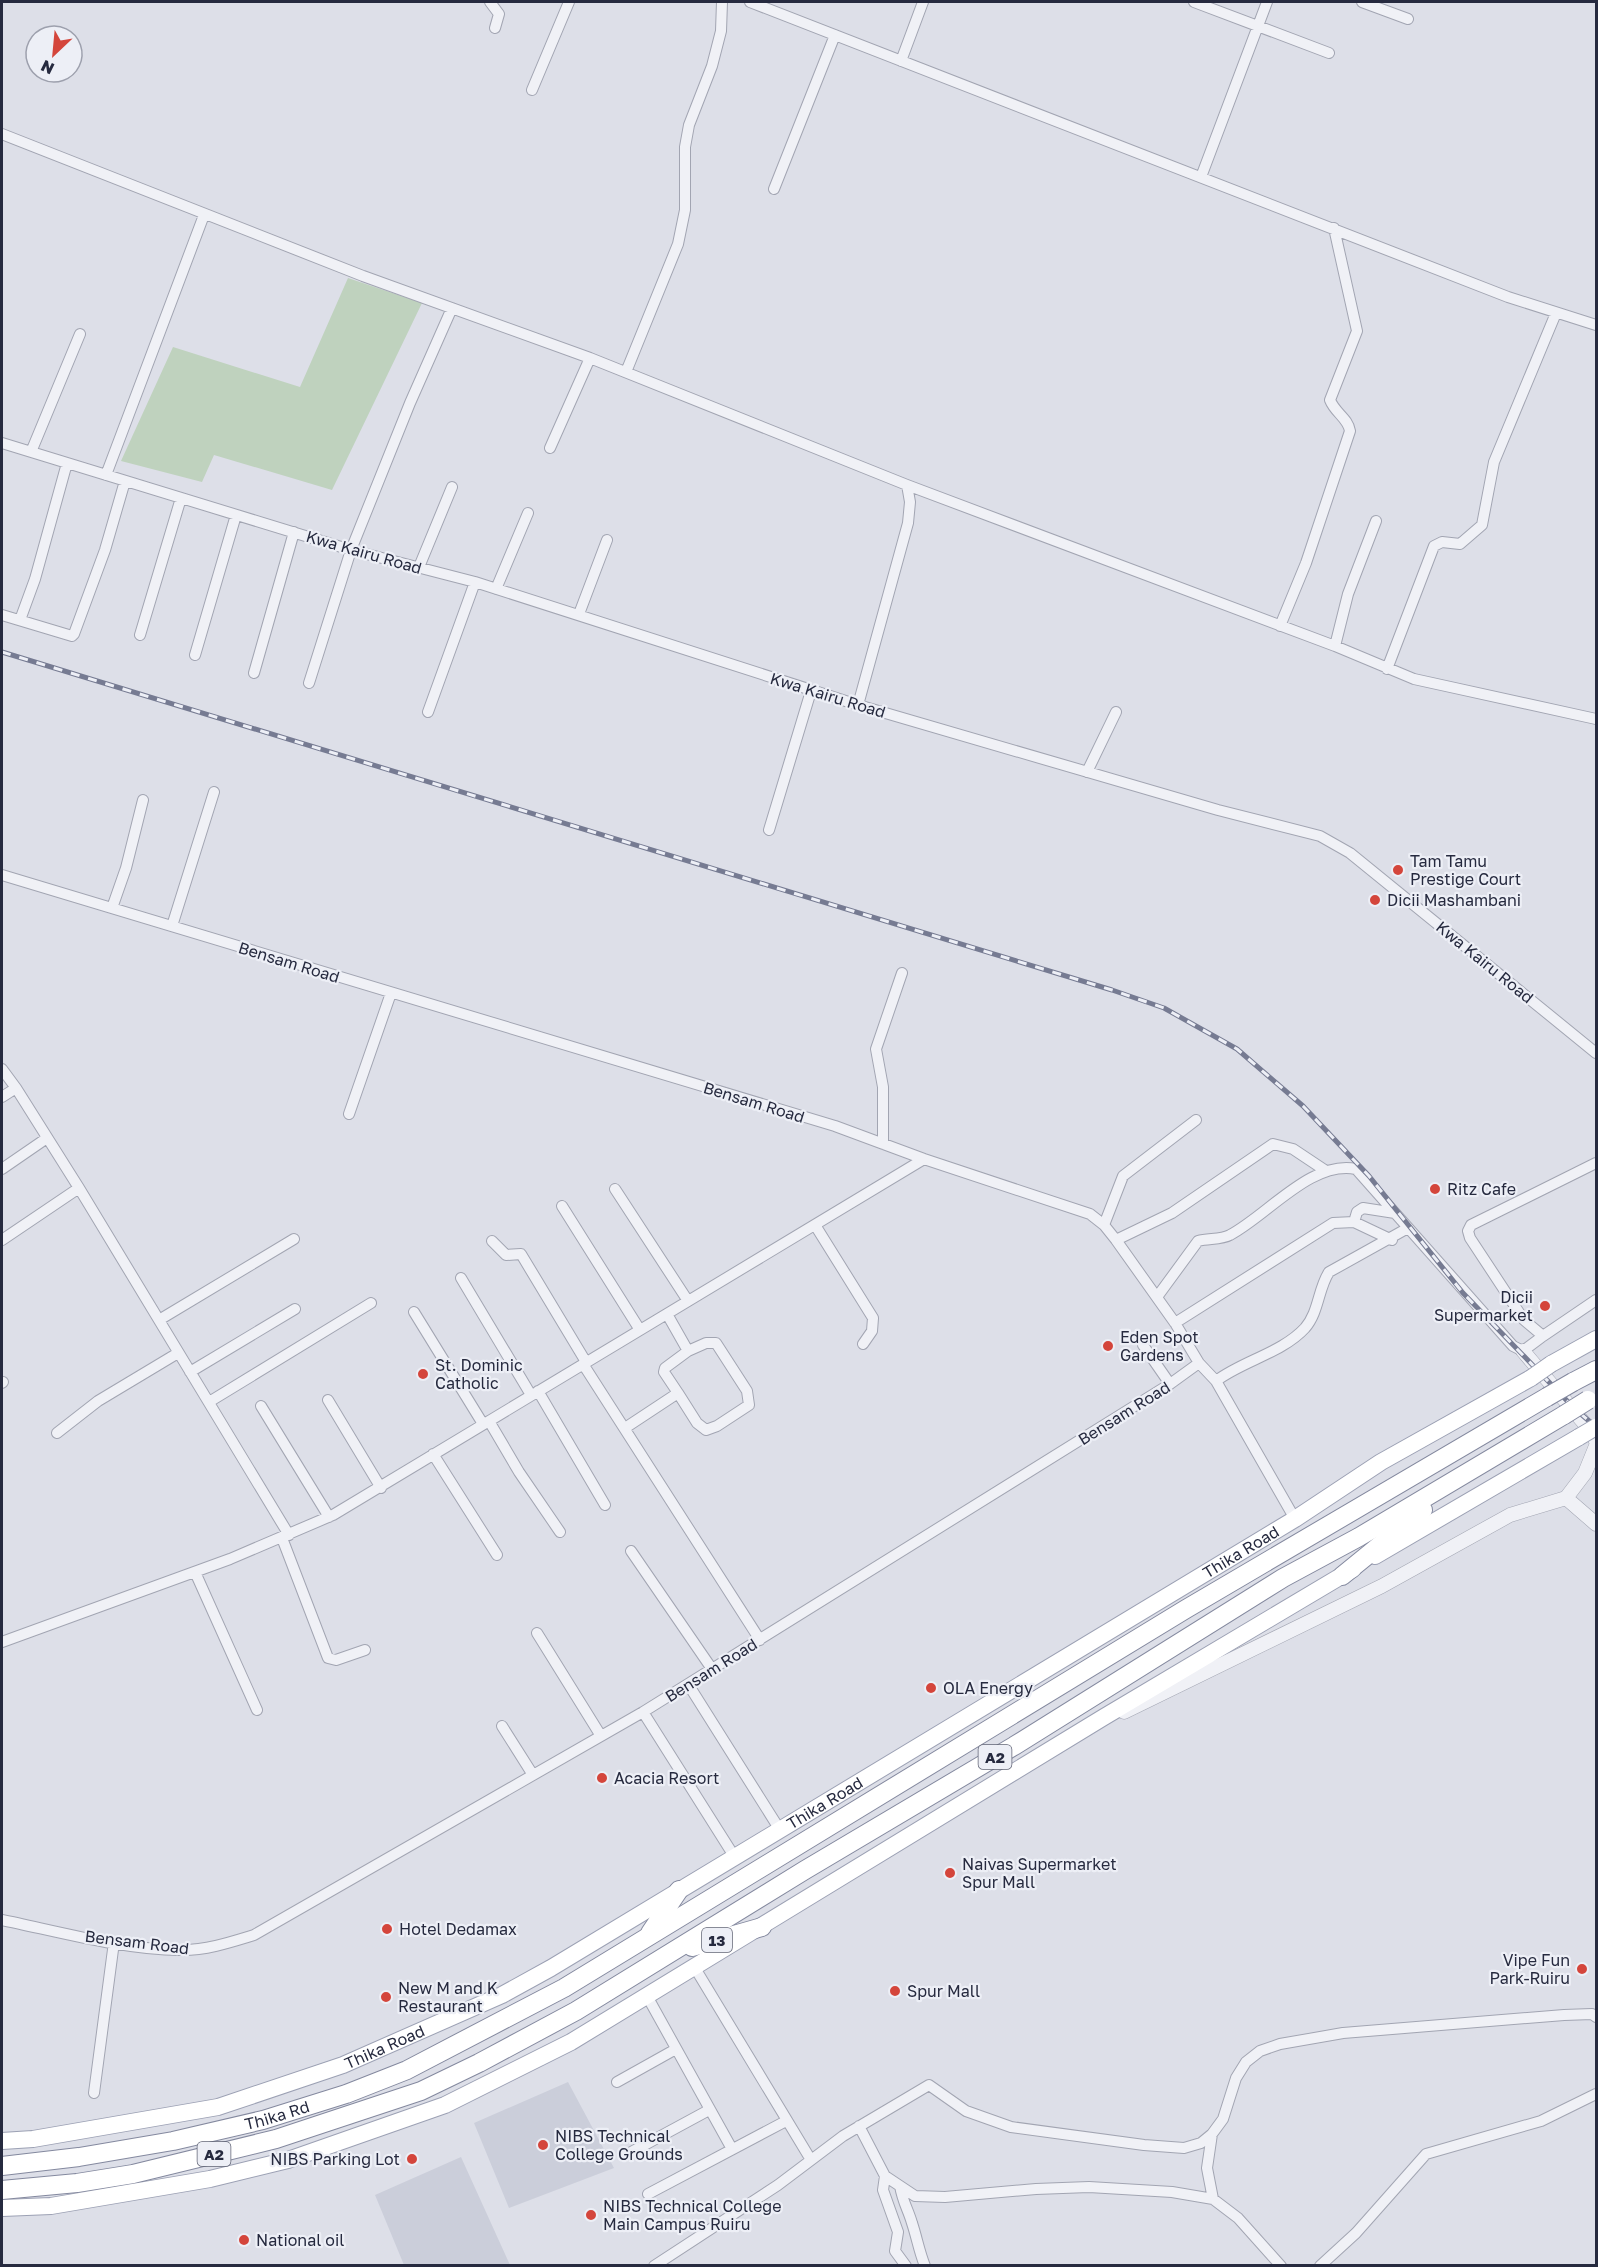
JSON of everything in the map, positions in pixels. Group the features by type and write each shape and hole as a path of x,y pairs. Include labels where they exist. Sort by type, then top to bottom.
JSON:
{"highway":[{"name":"Thika Road","path":"407,2070 514,2016 646,1939 1186,1609 1596,1370"},
{"name":"A2","path":"2,2190 88,2181 204,2157 310,2128 421,2091 479,2063 576,2011 1014,1746 1283,1578 1468,1473 1592,1397"},
{"path":"1342,1576 1468,1473"},
{"path":"646,1939 679,1890"},
{"name":"13","path":"671,1953 762,1926"},
{"name":"Thika Rd","path":"2,2166 79,2157 196,2136 273,2117 346,2094 407,2070"}],"main road":[{"name":"Thika Road","path":"2,2140 33,2139 218,2107 343,2065 502,1995 780,1830 1295,1518 1381,1462 1596,1339"},
{"path":"2,2208 51,2206 125,2194 210,2179 288,2160 445,2105 534,2062 695,1968 1104,1717 1596,1427"}],"street":[{"path":"490,2 499,14 495,28"},
{"path":"532,90 569,2"},
{"path":"626,372 678,244 685,210 685,147 689,125 714,57 721,30 722,2"},
{"path":"750,2 1508,297 1596,325"},
{"path":"901,61 923,2"},
{"path":"1194,2 1329,53"},
{"path":"1201,177 1267,2"},
{"path":"1362,2 1408,19"},
{"path":"774,189 835,35"},
{"path":"2,134 204,215 590,358 907,485 1335,646 1387,669 1436,685 1596,719"},
{"path":"106,475 204,215"},
{"path":"1280,626 1306,564 1350,431 1349,423 1333,408 1330,400 1357,331 1335,228"},
{"path":"309,683 351,550 410,402 452,308"},
{"path":"1387,669 1434,546 1442,542 1460,544 1482,525 1494,462 1556,313"},
{"path":"31,452 80,334"},
{"path":"550,448 590,358"},
{"name":"Kwa Kairu Road","path":"2,442 351,550 476,582 811,691 1218,810 1320,836 1350,853 1596,1053"},
{"path":"20,620 35,579 67,463"},
{"path":"2,615 72,636 74,634 105,550 125,481"},
{"path":"858,705 908,523 910,502 907,485"},
{"path":"419,567 452,487"},
{"path":"140,635 181,498"},
{"path":"496,589 528,513"},
{"path":"195,655 236,515"},
{"path":"1335,646 1348,594 1376,521"},
{"path":"254,673 294,532"},
{"path":"579,614 607,540"},
{"path":"428,712 476,582"},
{"path":"769,830 811,691"},
{"path":"1087,772 1116,712"},
{"path":"172,926 214,792"},
{"path":"112,908 126,868 143,800"},
{"name":"Bensam Road","path":"2,875 835,1126 924,1159 1090,1215 1104,1225 1116,1240 1175,1323 1199,1363 1170,1384 643,1712 254,1935 214,1947 182,1950 114,1942 2,1920"},
{"path":"883,1144 883,1087 876,1049 902,973"},
{"path":"349,1114 391,993"},
{"path":"2,1069 79,1188 209,1402 286,1537 328,1658 336,1660 365,1650"},
{"path":"2,1097 16,1088"},
{"path":"1104,1225 1122,1176 1196,1120"},
{"path":"2,1169 47,1138"},
{"path":"1116,1240 1172,1213 1273,1144 1293,1149 1326,1171"},
{"path":"2,1642 195,1572 286,1537 329,1517 381,1488 486,1422 924,1159"},
{"path":"1543,1336 1524,1320 1470,1238 1468,1231 1472,1226 1596,1163"},
{"path":"1157,1297 1198,1241 1229,1236 1317,1175 1340,1168 1356,1169 1513,1346 1523,1351 1590,1430 1596,1441"},
{"path":"2,1240 79,1188"},
{"path":"615,1189 688,1301"},
{"path":"562,1206 640,1330"},
{"path":"1354,1222 1357,1212 1363,1208 1395,1214"},
{"path":"1175,1323 1333,1223 1354,1222 1392,1240"},
{"path":"815,1225 873,1318 872,1331 863,1344"},
{"path":"1216,1381 1296,1335 1312,1317 1321,1284 1329,1272 1392,1240 1408,1228"},
{"path":"159,1320 294,1239"},
{"path":"492,1241 506,1254 521,1254 584,1363 760,1640"},
{"path":"461,1278 605,1505"},
{"path":"1523,1351 1596,1300"},
{"path":"209,1402 371,1303"},
{"path":"190,1372 295,1309"},
{"path":"414,1312 560,1532"},
{"path":"667,1314 688,1351"},
{"path":"706,1343 716,1343 750,1400 749,1405 717,1426 706,1430 697,1423 678,1393 665,1368 688,1351 706,1343"},
{"path":"1143,1345 1170,1384"},
{"path":"57,1433 98,1401 178,1353"},
{"path":"1199,1363 1216,1381 1295,1518"},
{"path":"625,1428 678,1393"},
{"path":"328,1400 381,1488"},
{"path":"261,1406 329,1517"},
{"path":"1104,1717 1128,1711 1198,1678 1382,1586 1510,1515 1566,1498 1585,1473 1596,1446"},
{"path":"434,1454 497,1555"},
{"path":"1566,1498 1596,1524"},
{"path":"631,1551 712,1669"},
{"path":"195,1572 257,1710"},
{"path":"537,1633 601,1736"},
{"path":"688,1684 780,1830"},
{"path":"643,1712 734,1856"},
{"path":"502,1726 533,1775"},
{"path":"94,2093 114,1942"},
{"path":"695,1968 811,2160"},
{"path":"647,1996 732,2149"},
{"path":"654,2265 778,2185 860,2126 929,2085 966,2111 1011,2127 1143,2145 1184,2148 1201,2143 1212,2134 1223,2119 1236,2078 1246,2062 1260,2051 1280,2044 1354,2032 1564,2015 1592,2014 1596,2017"},
{"path":"617,2082 676,2049"},
{"path":"1320,2265 1356,2233 1426,2154 1541,2121 1596,2094"},
{"path":"624,2157 709,2110"},
{"path":"648,2194 786,2121"},
{"path":"860,2126 885,2176 915,2196 945,2197 1089,2187 1172,2192 1213,2199 1238,2218 1281,2265"},
{"path":"1212,2134 1207,2168 1213,2199"},
{"path":"885,2176 883,2190 898,2232 895,2251 906,2265"},
{"path":"900,2186 903,2205 912,2222 918,2250 925,2265"}],"shaded area":[{"name":"NIBS Technical College Grounds","path":"568,2082 614,2168 509,2208 474,2123"},
{"path":"461,2157 510,2265 404,2265 375,2195"}],"green space":[{"path":"348,278 422,303 332,490 214,455 202,482 121,461 173,347 300,387"}],"railway":[{"path":"2,652 1112,990 1164,1008 1237,1049 1303,1106 1369,1176 1463,1293 1574,1408 1596,1427"}],"place":[{"name":"Tam Tamu Prestige Court","path":"1398,870"},
{"name":"Dicii Mashambani","path":"1375,900"},
{"name":"Ritz Cafe","path":"1435,1189"},
{"name":"Dicii Supermarket","path":"1545,1306"},
{"name":"Eden Spot Gardens","path":"1108,1346"},
{"name":"St. Dominic Catholic","path":"423,1374"},
{"name":"OLA Energy","path":"931,1688"},
{"name":"Acacia Resort","path":"602,1778"},
{"name":"Naivas Supermarket Spur Mall","path":"950,1873"},
{"name":"Hotel Dedamax","path":"387,1929"},
{"name":"Vipe Fun Park-Ruiru","path":"1582,1969"},
{"name":"Spur Mall","path":"895,1991"},
{"name":"New M and K Restaurant","path":"386,1997"},
{"name":"NIBS Technical College Grounds","path":"543,2145"},
{"name":"NIBS Parking Lot","path":"412,2159"},
{"name":"NIBS Technical College Main Campus Ruiru","path":"591,2215"},
{"name":"National oil","path":"244,2240"}]}
